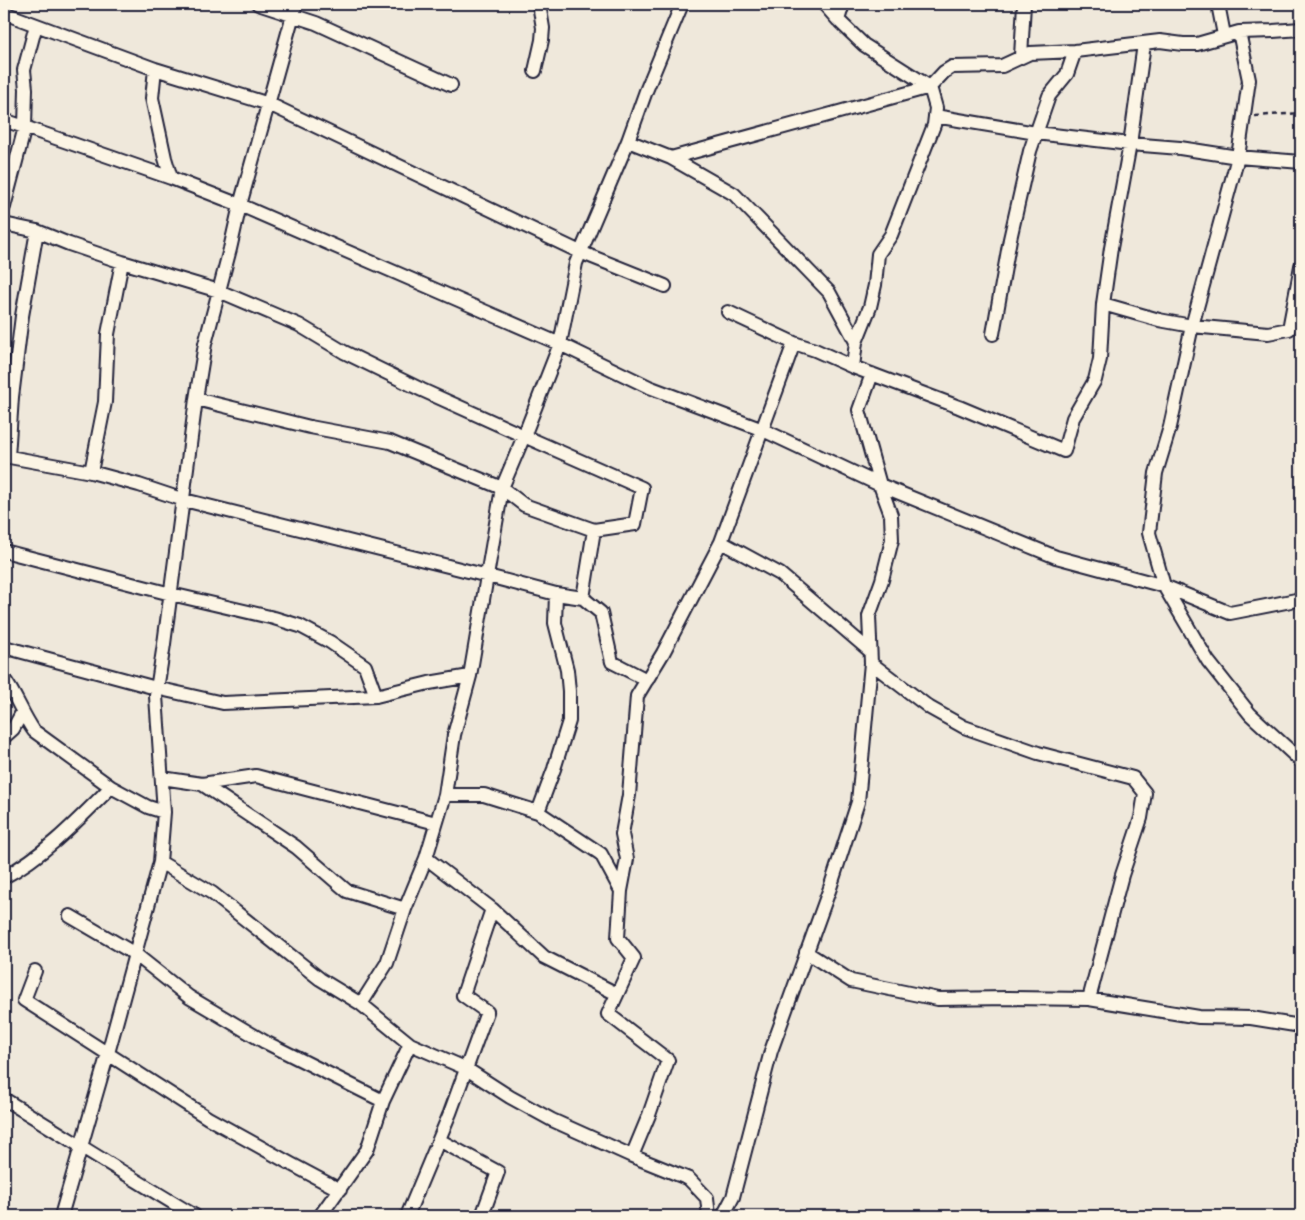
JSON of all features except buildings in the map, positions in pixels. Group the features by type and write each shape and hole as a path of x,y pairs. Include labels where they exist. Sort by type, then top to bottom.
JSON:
{"street":[{"path":"258,4 294,9 316,23 451,85"},
{"path":"535,71 544,28 539,4"},
{"path":"361,1004 386,963 426,858 445,795 454,736 470,676 502,488 560,344 576,263 580,252 628,141 646,91 682,4"},
{"path":"824,4 864,45 930,87 936,108 934,125 892,236 878,254 875,285 870,307 856,342 853,367"},
{"path":"838,20 843,4"},
{"path":"1020,56 1024,4"},
{"path":"1218,4 1224,35"},
{"path":"61,1216 160,862 164,812 156,688 171,594 196,399 205,344 240,204 294,9"},
{"path":"4,13 155,69 268,104 580,252 665,286"},
{"path":"4,207 25,127 26,89 24,70 36,26"},
{"path":"671,158 930,87 944,72 952,67 1002,66 1030,53 1075,51 1160,41 1197,44 1239,32 1274,32 1301,29"},
{"path":"1239,32 1249,80 1238,157 1192,326 1170,427 1156,473 1149,533 1164,586 1208,661 1250,714 1301,761"},
{"path":"728,312 794,343 959,407 1064,451 1073,418 1095,380 1100,359 1103,304 1130,144 1144,44"},
{"path":"993,334 1010,239 1030,151 1049,96 1067,74 1075,51"},
{"path":"155,69 152,98 171,178"},
{"path":"935,116 1130,144 1180,148 1238,157 1301,162"},
{"path":"4,120 240,204 560,344 649,387 763,430 880,485 1056,557 1164,586 1230,613 1301,599"},
{"path":"628,141 671,158 734,194 829,292 856,342"},
{"path":"4,224 37,231 122,262 219,291 299,325 344,352 389,374 642,488 635,524 594,530 524,505 502,488 390,442 310,427 196,399"},
{"path":"37,231 22,316 6,456 91,472 184,500 556,594 583,598 601,612 612,662 646,680"},
{"path":"91,472 105,402 108,334 122,262"},
{"path":"1103,304 1159,320 1192,326 1268,332 1295,329 1301,266"},
{"path":"632,1156 650,1115 668,1060 608,1014 634,958 618,938 621,891 627,859 622,834 629,795 637,696 663,653 721,542 794,343"},
{"path":"723,1216 733,1197 771,1051 830,888 858,802 870,657 869,616 882,580 892,540 891,514 880,485 859,410 872,374"},
{"path":"583,598 594,530"},
{"path":"721,542 780,574 870,657 930,708 964,727 1038,753 1133,778 1145,793 1141,818 1122,875 1089,999"},
{"path":"4,551 300,626 330,642 366,666 376,696"},
{"path":"538,812 569,721 567,670 555,623 556,594"},
{"path":"4,647 156,688 223,703 376,696 429,683 470,676"},
{"path":"4,679 34,731 111,787 148,807 164,812"},
{"path":"4,737 13,729 22,713"},
{"path":"162,778 202,784 256,776 436,823"},
{"path":"202,784 296,847 347,892 405,909"},
{"path":"4,877 20,868 65,833 111,787"},
{"path":"445,795 484,794 538,812 601,854 621,891"},
{"path":"426,858 492,909 544,957 617,994"},
{"path":"160,862 212,893 320,979 361,1004 410,1044 465,1068 510,1097 552,1120 689,1179 707,1198 709,1216"},
{"path":"407,1216 439,1140 487,1012 463,995 492,909"},
{"path":"70,916 135,954 189,997 257,1037 383,1101"},
{"path":"806,952 851,981 938,999 1089,999 1199,1017 1251,1018 1301,1026"},
{"path":"35,971 24,1000 208,1118 340,1190"},
{"path":"320,1216 367,1150 383,1101 410,1044"},
{"path":"4,1100 195,1216"},
{"path":"439,1140 498,1172 482,1216"}],"path":[{"path":"1244,117 1301,114"}]}
